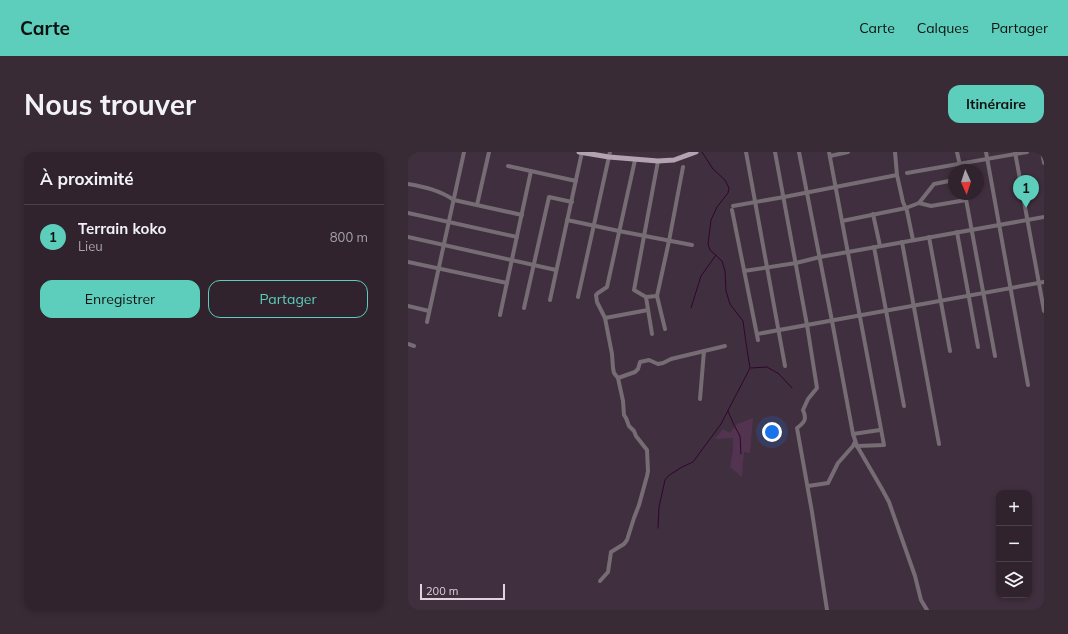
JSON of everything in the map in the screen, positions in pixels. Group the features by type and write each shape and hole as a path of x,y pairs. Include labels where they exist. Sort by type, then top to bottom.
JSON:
{"main road":[{"path":"581,152 610,154 634,160 658,161 674,160 696,152"}],"street":[{"path":"427,322 464,152"},
{"path":"477,205 489,152"},
{"path":"550,300 572,202 581,152"},
{"path":"746,152 785,366"},
{"path":"775,152 796,263 817,388 808,399 803,410 806,416 804,423 798,428 827,610"},
{"path":"799,152 853,434 857,446 889,502 915,576 921,600 927,610"},
{"path":"848,152 829,154 884,445 857,446"},
{"path":"895,152 896,175 906,208 913,240"},
{"path":"958,152 960,164 1027,152"},
{"path":"986,152 1028,385"},
{"path":"1042,152 1044,163"},
{"path":"1015,153 1044,311"},
{"path":"578,297 610,154"},
{"path":"600,581 608,572 611,552 624,544 627,540 648,470 647,450 629,426 624,415 618,378 614,373 613,368 612,354 605,318 597,302 596,295 607,287 634,160"},
{"path":"657,296 646,297 634,290 658,161"},
{"path":"508,166 576,181"},
{"path":"907,174 948,166"},
{"path":"665,329 657,296 683,167"},
{"path":"500,315 532,171"},
{"path":"758,340 732,208 755,201 784,197 896,175"},
{"path":"842,221 906,208 919,203 934,184 948,181"},
{"path":"408,184 434,189 454,200 522,215"},
{"path":"524,308 549,197 572,202"},
{"path":"919,203 931,206 966,200 995,356"},
{"path":"408,213 517,237"},
{"path":"873,214 880,246"},
{"path":"744,271 796,263 820,257 1044,217"},
{"path":"567,220 692,245"},
{"path":"957,232 978,347"},
{"path":"929,237 950,350"},
{"path":"408,238 556,270"},
{"path":"902,242 939,444"},
{"path":"874,247 904,406"},
{"path":"408,262 507,283"},
{"path":"757,334 1044,282"},
{"path":"646,297 652,334"},
{"path":"408,306 429,311"},
{"path":"605,318 648,310"},
{"path":"408,344 414,346"},
{"path":"618,378 635,372 638,369 640,362 649,360 658,364 725,346"},
{"path":"700,399 704,351"},
{"path":"853,434 880,430"},
{"path":"808,486 828,483 838,462 853,446 855,441"}],"shaded area":[{"path":"753,418 750,453 744,452 742,477 730,467 733,450 733,438 715,439 723,429 730,433 737,424"}],"waterway":[{"path":"658,528 659,507 665,480 668,476 693,462 721,424 750,368 743,321 730,304 726,291 725,271 722,261 710,250 708,244 711,220 717,207 728,193 729,188 725,180 713,169 702,152"},
{"path":"691,308 701,276 716,255"},
{"path":"751,368 767,367 779,374 792,388"},
{"path":"728,411 740,436 741,454"}],"place":[{"name":"Terrain koko","path":"1026,208"}]}
